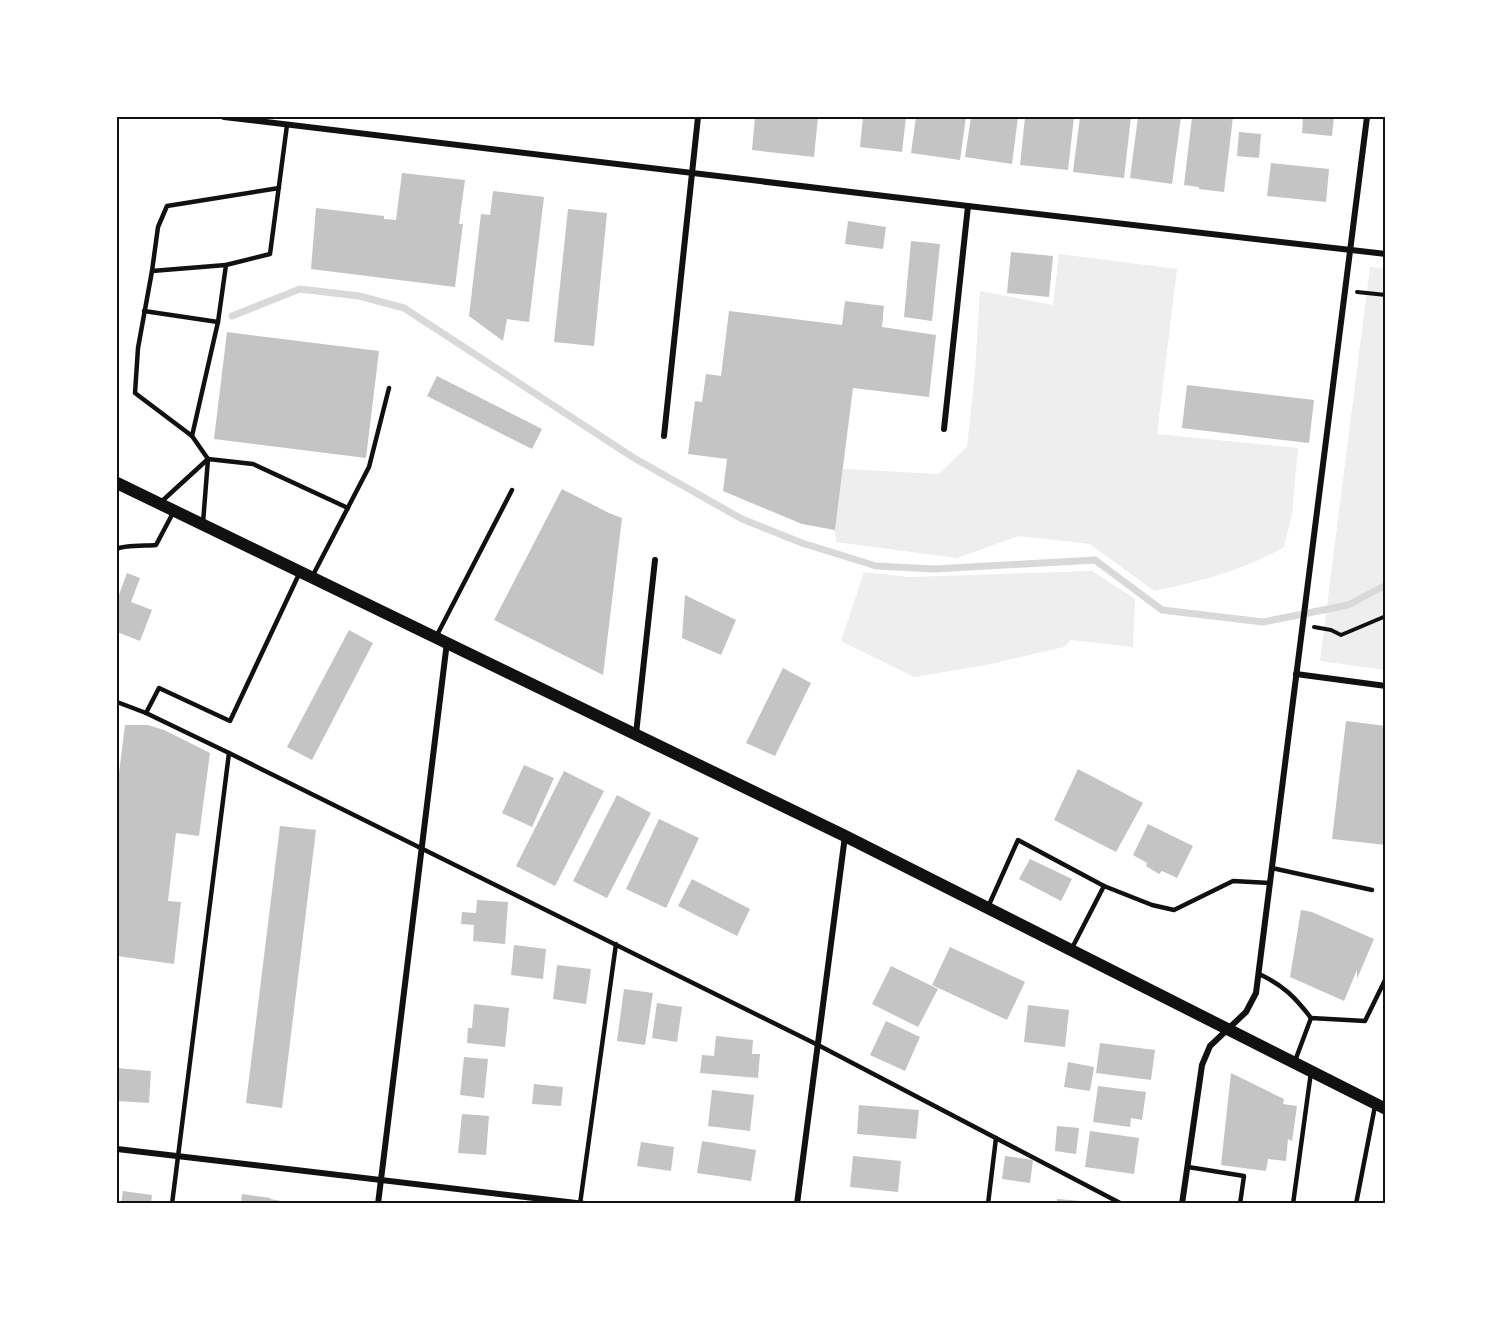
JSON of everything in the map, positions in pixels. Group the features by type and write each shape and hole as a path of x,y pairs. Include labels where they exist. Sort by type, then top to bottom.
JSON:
{"main road":[{"path":"117,483 845,836 1381,1106"}],"street":[{"path":"224,117 1386,254"},
{"path":"663,436 698,117"},
{"path":"1182,1204 1202,1065 1210,1046 1246,1012 1256,993 1367,117"},
{"path":"944,429 968,206"},
{"path":"636,734 655,560"},
{"path":"378,1204 422,848 442,640"},
{"path":"1296,674 1386,686"},
{"path":"797,1204 845,836"},
{"path":"117,1149 585,1204"}],"lane":[{"path":"152,271 226,265 270,254 287,125"},
{"path":"203,524 208,459 192,436 135,393 138,348 158,227 167,206 279,188"},
{"path":"192,436 218,322 226,265"},
{"path":"144,311 218,322"},
{"path":"146,713 159,688 230,721 306,574 348,508 369,467 389,388"},
{"path":"160,503 208,459 253,464 348,508"},
{"path":"442,640 512,490"},
{"path":"117,549 121,546 156,545 175,510"},
{"path":"117,702 146,713 229,753 616,944 818,1045 1122,1204"},
{"path":"172,1204 229,753"},
{"path":"988,908 1018,840 1104,886 1152,905 1174,910 1233,881 1270,883"},
{"path":"1272,868 1372,890"},
{"path":"1071,950 1104,886"},
{"path":"580,1204 616,944"},
{"path":"1259,974 1279,983 1297,1000 1311,1018 1365,1021 1386,978"},
{"path":"1294,1064 1311,1018"},
{"path":"1293,1204 1311,1072"},
{"path":"1356,1204 1381,1106"},
{"path":"988,1204 996,1138"},
{"path":"1188,1167 1244,1176 1240,1204"}],"path":[{"path":"1374,294 1386,295"},
{"path":"1302,625 1331,630 1341,635 1386,616"}],"shaded area":[{"path":"1059,254 1177,269 1157,434 1298,448 1292,514 1284,547 1221,574 1154,591 1090,544 1019,536 957,558 836,542 835,530 843,469 939,474 967,447 980,291 1053,305"},
{"path":"1370,267 1386,269 1386,670 1320,661"},
{"path":"1092,571 1135,599 1133,647 1071,640 1064,647 986,665 914,677 841,641 864,572 908,577"}],"building":[{"path":"755,117 818,117 814,157 752,150"},
{"path":"863,117 906,117 902,152 860,147"},
{"path":"916,117 966,117 960,160 911,153"},
{"path":"971,117 1018,117 1012,164 965,157"},
{"path":"1025,117 1074,117 1068,170 1020,165"},
{"path":"1080,117 1131,117 1124,178 1073,172"},
{"path":"1138,117 1181,117 1172,184 1130,178"},
{"path":"1192,117 1233,117 1224,192 1184,185"},
{"path":"1303,117 1334,117 1332,136 1302,133"},
{"path":"1239,132 1261,134 1259,158 1237,156"},
{"path":"1271,163 1329,169 1326,202 1267,196"},
{"path":"402,173 465,180 459,224 463,224 455,287 311,269 316,208 384,216 384,219 396,220"},
{"path":"493,191 544,197 529,322 507,319 503,341 469,316 481,214 490,215"},
{"path":"568,209 607,213 594,346 554,342"},
{"path":"848,221 886,227 883,249 845,244"},
{"path":"911,241 940,244 932,321 904,317"},
{"path":"1011,252 1053,256 1049,297 1007,293"},
{"path":"845,301 884,306 882,327 936,335 929,397 853,388 835,530 802,524 723,491 727,459 688,454 695,401 702,402 706,374 721,376 729,311 842,325"},
{"path":"227,332 379,351 366,458 214,439"},
{"path":"437,376 542,429 532,449 427,396"},
{"path":"1187,385 1314,400 1309,443 1182,428"},
{"path":"562,489 622,518 603,675 494,620"},
{"path":"127,573 140,578 131,602 152,610 140,641 117,632 117,600"},
{"path":"685,595 736,620 721,655 682,638"},
{"path":"349,630 373,643 312,760 287,747"},
{"path":"783,668 811,683 775,756 746,743"},
{"path":"1346,721 1386,726 1386,845 1332,839"},
{"path":"125,725 148,725 164,730 210,753 199,836 176,833 168,901 181,902 174,964 117,956 117,789"},
{"path":"524,765 554,778 532,827 502,813"},
{"path":"1078,769 1143,803 1116,852 1054,820"},
{"path":"564,771 604,791 555,886 516,866"},
{"path":"617,795 651,813 607,898 573,881"},
{"path":"659,819 699,838 666,908 626,889"},
{"path":"1148,824 1193,846 1177,878 1162,871 1159,874 1146,866 1147,863 1133,855"},
{"path":"280,826 316,830 282,1108 246,1103"},
{"path":"1030,859 1072,879 1061,901 1019,879"},
{"path":"692,879 750,909 737,936 678,906"},
{"path":"477,900 508,902 505,944 473,941 474,925 461,924 462,912 476,913"},
{"path":"1301,910 1312,912 1374,939 1357,979 1357,970 1344,1001 1290,977"},
{"path":"514,945 546,949 543,979 511,975"},
{"path":"950,947 1025,982 1007,1020 932,985"},
{"path":"557,965 591,969 586,1004 553,999"},
{"path":"891,966 938,989 918,1027 872,1004"},
{"path":"624,989 653,993 645,1045 617,1041"},
{"path":"657,1003 682,1007 677,1042 652,1038"},
{"path":"474,1004 509,1008 505,1047 467,1043 468,1028 472,1028"},
{"path":"1028,1005 1069,1010 1065,1047 1024,1042"},
{"path":"886,1021 920,1037 905,1071 870,1055"},
{"path":"716,1036 753,1040 752,1054 760,1054 758,1078 700,1073 702,1055 714,1056"},
{"path":"1100,1043 1155,1050 1151,1080 1096,1073"},
{"path":"464,1057 488,1059 484,1098 460,1095"},
{"path":"1068,1062 1094,1067 1090,1091 1064,1087"},
{"path":"117,1068 151,1071 149,1103 117,1101"},
{"path":"1231,1073 1284,1099 1283,1104 1297,1106 1292,1141 1288,1139 1286,1161 1268,1159 1266,1171 1221,1165"},
{"path":"534,1084 563,1087 561,1106 532,1104"},
{"path":"1098,1086 1146,1092 1142,1120 1131,1118 1130,1127 1093,1122"},
{"path":"712,1090 754,1095 750,1131 708,1126"},
{"path":"859,1105 919,1110 916,1139 857,1134"},
{"path":"462,1114 489,1116 486,1155 458,1153"},
{"path":"1057,1126 1079,1128 1076,1154 1055,1151"},
{"path":"1090,1131 1139,1138 1134,1174 1085,1167"},
{"path":"702,1141 756,1150 751,1181 697,1173"},
{"path":"641,1142 674,1147 671,1171 637,1166"},
{"path":"853,1156 901,1161 898,1192 850,1187"},
{"path":"1005,1156 1033,1160 1030,1183 1002,1179"},
{"path":"123,1191 152,1195 151,1204 121,1204"},
{"path":"242,1194 271,1198 298,1204 241,1204"},
{"path":"1057,1199 1094,1202 1094,1204 1057,1204"}],"waterway":[{"path":"232,316 300,289 359,296 404,308 634,458 742,519 802,543 876,566 934,569 1095,560 1162,610 1263,622 1348,605 1386,585"}]}
